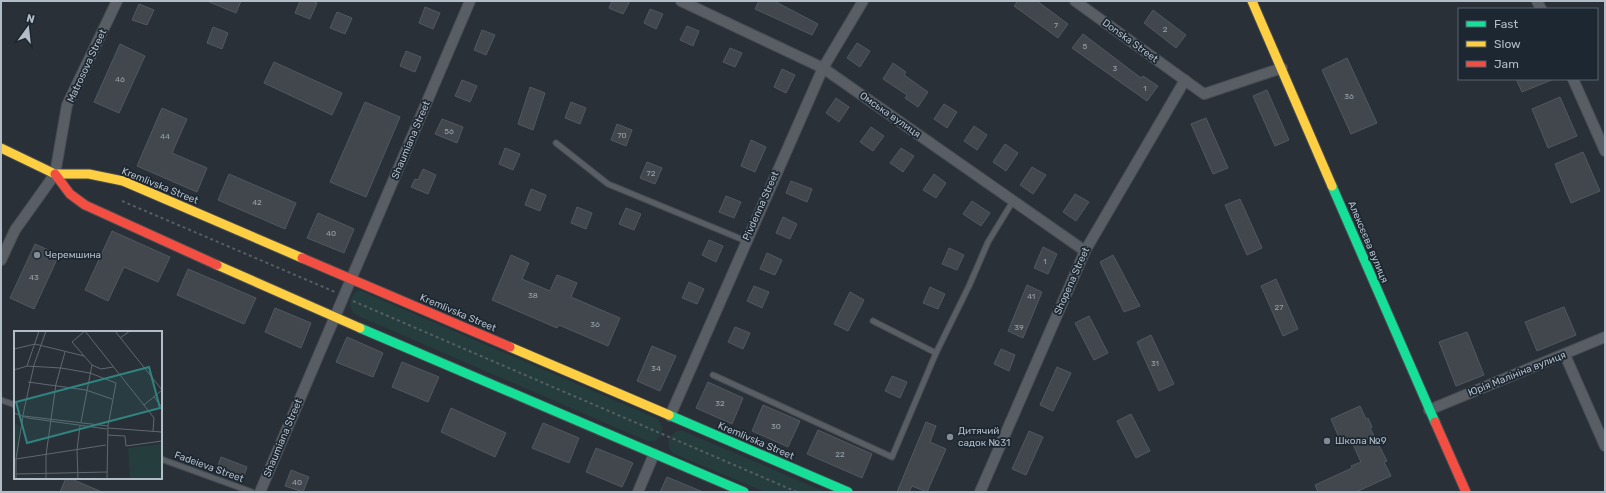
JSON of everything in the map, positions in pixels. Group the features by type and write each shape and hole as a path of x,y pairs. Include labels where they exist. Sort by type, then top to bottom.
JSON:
{"street":[{"name":"Matrosova Street","path":"1,260 15,230 55,174 67,106 118,1"},
{"name":"Shaumiana Street","path":"260,492 470,1"},
{"name":"Омська вулиця","path":"681,1 823,68 1085,251"},
{"name":"Pivdenna Street","path":"670,416 823,68 863,1"},
{"name":"Donska Street","path":"1075,1 1204,94 1282,68"},
{"name":"Алексєєва вулиця","path":"1252,1 1466,492"},
{"name":"Shopena Street","path":"980,492 1085,251 1185,80"},
{"path":"1572,80 1605,151"},
{"name":"Kremlivska Street","path":"1,148 55,174 89,174 123,181 848,492"},
{"path":"55,174 65,191 77,201 335,317 744,492"},
{"name":"Юрія Малініна вулиця","path":"1429,410 1565,355 1605,336"},
{"path":"1565,355 1605,446"},
{"path":"638,492 654,454"}],"lane":[{"path":"556,143 608,184 746,241"},
{"path":"713,375 892,457 936,353 969,286 988,242 1013,201"},
{"path":"873,321 936,353"},
{"path":"1,400 14,405"},
{"name":"Fadeieva Street","path":"162,459 252,492"}],"path":[{"path":"122,201 797,492"}],"green space":[{"path":"359,290 658,419 663,428 661,435 655,441 647,441 356,315 351,309 350,302 353,295"},
{"path":"678,431 683,431 826,492 765,492 672,453 669,446 669,440 672,434"}],"building":[{"path":"207,1 241,1 236,13"},
{"path":"300,1 312,1 317,3 310,19 295,13"},
{"path":"612,1 630,1 623,14 609,8"},
{"path":"759,1 774,1 818,24 812,35 755,9"},
{"path":"1018,1 1037,1 1068,24 1058,38 1014,6"},
{"path":"139,4 154,10 147,25 132,20"},
{"path":"425,7 440,13 433,29 419,23"},
{"path":"650,9 663,14 656,29 644,23"},
{"path":"1153,10 1186,35 1176,48 1144,23"},
{"path":"337,12 352,18 345,34 330,28"},
{"path":"687,26 699,31 693,46 680,40"},
{"path":"213,27 228,33 222,49 207,43"},
{"path":"482,30 495,35 486,55 474,50"},
{"path":"1083,34 1141,78 1143,76 1158,86 1147,101 1072,48"},
{"path":"857,43 870,51 860,67 847,58"},
{"path":"120,44 145,56 119,113 94,102"},
{"path":"730,48 742,53 735,67 723,62"},
{"path":"406,51 421,57 415,72 400,66"},
{"path":"1347,58 1377,123 1351,134 1322,70"},
{"path":"274,62 342,93 332,115 264,83"},
{"path":"893,63 906,72 904,75 928,92 918,107 905,98 907,95 883,79"},
{"path":"782,69 795,75 786,93 774,87"},
{"path":"462,80 477,86 470,102 455,96"},
{"path":"1516,80 1552,80 1522,92"},
{"path":"530,87 545,93 533,130 518,124"},
{"path":"1267,90 1289,140 1275,146 1253,96"},
{"path":"1560,97 1577,136 1548,148 1532,109"},
{"path":"836,98 849,107 839,122 826,113"},
{"path":"365,102 400,117 366,197 330,182"},
{"path":"571,102 586,108 580,124 565,118"},
{"path":"944,104 957,112 947,128 934,119"},
{"path":"162,108 187,119 172,153 207,168 197,192 137,166"},
{"path":"1206,118 1228,168 1213,174 1191,124"},
{"path":"442,119 463,127 457,143 435,134"},
{"path":"617,124 632,130 626,146 611,140"},
{"path":"974,126 987,135 977,150 964,141"},
{"path":"871,127 884,136 873,151 860,142"},
{"path":"751,140 766,147 755,172 741,166"},
{"path":"1005,144 1018,153 1006,171 993,162"},
{"path":"505,148 520,154 513,170 499,164"},
{"path":"901,148 914,156 903,172 890,163"},
{"path":"1583,152 1600,191 1571,203 1555,164"},
{"path":"647,162 662,168 655,184 640,178"},
{"path":"1032,167 1046,175 1033,194 1020,185"},
{"path":"423,169 436,175 428,194 411,187 415,179 418,180"},
{"path":"229,174 296,203 285,229 218,200"},
{"path":"934,174 946,183 936,198 923,190"},
{"path":"791,181 812,189 807,202 786,193"},
{"path":"531,189 546,195 540,211 525,205"},
{"path":"1075,194 1089,202 1076,221 1063,212"},
{"path":"726,196 741,202 734,218 719,212"},
{"path":"1240,199 1262,248 1247,255 1225,205"},
{"path":"972,201 990,213 981,226 963,214"},
{"path":"577,207 592,213 586,229 571,223"},
{"path":"626,208 641,214 634,230 619,224"},
{"path":"318,213 354,229 344,253 307,238"},
{"path":"783,217 797,224 790,239 776,233"},
{"path":"112,231 170,257 158,282 124,267 108,301 85,290"},
{"path":"709,240 723,246 716,262 702,255"},
{"path":"35,244 59,255 34,309 10,298"},
{"path":"1043,247 1057,254 1048,274 1034,268"},
{"path":"949,248 964,255 957,270 942,264"},
{"path":"767,253 782,260 775,275 760,269"},
{"path":"511,255 529,263 522,279 550,291 557,275 577,283 571,297 620,318 608,346 559,325 557,328 492,300"},
{"path":"1113,255 1140,306 1124,312 1100,262"},
{"path":"188,269 256,298 244,324 177,295"},
{"path":"1276,279 1298,329 1283,336 1261,286"},
{"path":"689,282 704,289 697,304 682,298"},
{"path":"1027,285 1042,292 1023,338 1008,331"},
{"path":"754,286 769,292 762,308 747,301"},
{"path":"930,287 945,294 938,309 923,303"},
{"path":"850,292 864,300 848,331 834,324"},
{"path":"1564,307 1576,335 1537,351 1525,322"},
{"path":"275,308 311,323 301,348 265,332"},
{"path":"1089,316 1108,353 1094,360 1075,323"},
{"path":"735,327 750,333 743,349 728,342"},
{"path":"1467,332 1484,375 1456,386 1439,342"},
{"path":"1151,335 1174,384 1159,391 1137,342"},
{"path":"347,337 383,353 373,377 336,362"},
{"path":"652,346 676,356 660,391 637,381"},
{"path":"1001,349 1015,355 1009,371 994,364"},
{"path":"402,362 439,377 428,402 392,387"},
{"path":"1057,367 1071,373 1053,411 1040,405"},
{"path":"892,376 907,382 900,398 885,391"},
{"path":"708,382 743,398 732,424 696,408"},
{"path":"763,405 800,421 788,447 752,431"},
{"path":"1360,406 1366,419 1368,418 1372,427 1370,428 1387,461 1384,462 1391,476 1356,492 1318,492 1315,485 1352,468 1351,466 1361,462 1350,438 1341,442 1331,419"},
{"path":"451,408 506,433 495,457 441,432"},
{"path":"1131,414 1150,451 1136,458 1117,421"},
{"path":"926,422 936,426 930,442 946,449 927,492 912,486 909,492 897,492"},
{"path":"543,423 579,438 569,463 532,448"},
{"path":"818,430 872,454 862,478 807,454"},
{"path":"1029,431 1043,437 1026,475 1012,469"},
{"path":"596,448 633,463 622,487 586,472"},
{"path":"221,457 247,467 242,481 216,471"},
{"path":"291,470 309,477 303,492 285,486"},
{"path":"667,477 703,492 660,492"},
{"path":"66,479 71,479 102,492 60,492"}],"traffic: fast":[{"path":"1332,186 1435,422"},
{"path":"360,328 744,492"},
{"path":"669,415 848,492"}],"traffic: slow":[{"path":"1252,1 1332,186"},
{"path":"1,148 55,174 89,174 123,181 302,258"},
{"path":"217,265 360,328"},
{"path":"510,347 669,415"}],"traffic: jam":[{"path":"55,174 70,194 85,205 217,265"},
{"path":"302,258 510,347"},
{"path":"1435,422 1466,492"}],"place":[{"name":"Черемшина","path":"37,255"},
{"name":"Дитячий садок №31","path":"950,437"},
{"name":"Школа №9","path":"1327,441"}]}
